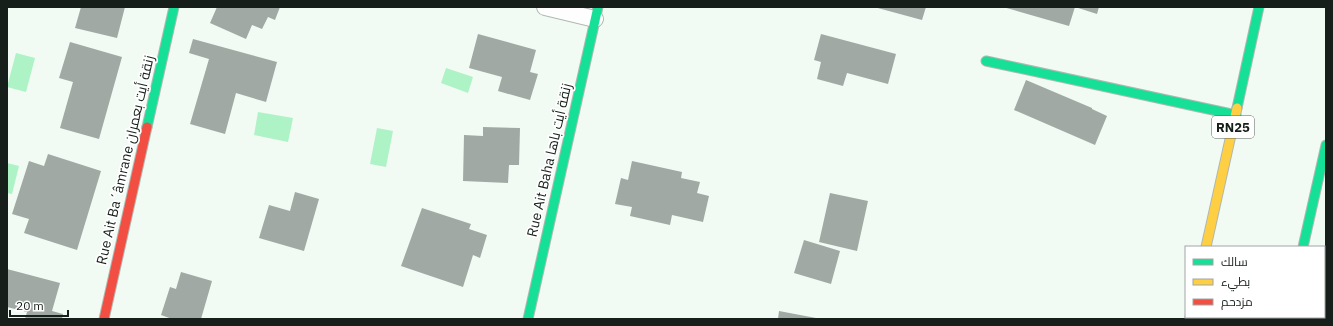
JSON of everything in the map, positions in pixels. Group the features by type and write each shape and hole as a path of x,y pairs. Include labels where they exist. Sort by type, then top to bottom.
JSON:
{"street":[{"name":"Rue Ait Ba´âmrane زنقة أيت بعمران","path":"104,319 174,7"},
{"path":"545,7 596,13"},
{"name":"RN25","path":"1206,246 1259,7"},
{"name":"Rue Ait Baha زنقة أيت باها","path":"528,319 596,13"},
{"path":"986,61 1236,115"},
{"path":"1303,246 1326,145"}],"shaded area":[{"path":"16,53 35,58 26,92 7,87"},
{"path":"446,68 473,77 468,93 441,83"},
{"path":"258,112 293,118 288,142 254,135"},
{"path":"377,128 393,131 386,167 370,164"},
{"path":"7,163 19,166 12,194 7,193"}],"building":[{"path":"81,7 125,7 117,38 75,28"},
{"path":"217,7 280,7 275,20 268,17 262,29 252,25 246,39 210,23"},
{"path":"874,7 926,7 922,20"},
{"path":"1003,7 1075,7 1069,26"},
{"path":"1075,7 1099,7 1097,14"},
{"path":"478,34 536,50 530,72 538,74 530,100 498,91 502,77 469,68"},
{"path":"821,34 896,54 888,84 847,73 843,86 817,79 821,62 814,60"},
{"path":"193,39 277,62 266,102 236,93 225,134 190,124 209,59 189,53"},
{"path":"70,42 122,57 99,139 60,128 73,82 59,78"},
{"path":"1026,80 1092,108 1107,116 1095,145 1014,110"},
{"path":"483,127 520,128 519,165 509,165 508,183 463,181 464,135 483,136"},
{"path":"48,154 101,171 77,250 24,233 29,219 12,214 29,161 44,166"},
{"path":"632,161 682,172 681,178 700,182 697,193 709,196 703,222 672,215 670,225 630,216 632,207 615,204 621,178 628,180"},
{"path":"295,192 319,199 304,251 259,238 269,205 290,211"},
{"path":"830,193 868,201 857,251 819,242"},
{"path":"422,208 471,224 469,229 487,235 480,258 473,255 463,287 401,266"},
{"path":"804,240 840,251 831,284 794,273"},
{"path":"7,269 60,283 52,311 63,314 62,319 25,319 27,312 7,307"},
{"path":"181,272 212,281 201,319 172,319 161,315 170,287 176,289"},
{"path":"779,311 816,318 816,319 778,319"}],"traffic: fast":[{"path":"147,127 174,7"},
{"path":"528,319 598,7"},
{"path":"1237,108 1259,7"},
{"path":"986,61 1236,115"},
{"path":"1303,246 1326,145"}],"traffic: slow":[{"path":"1206,246 1237,108"}],"traffic: jam":[{"path":"104,319 147,127"}]}
